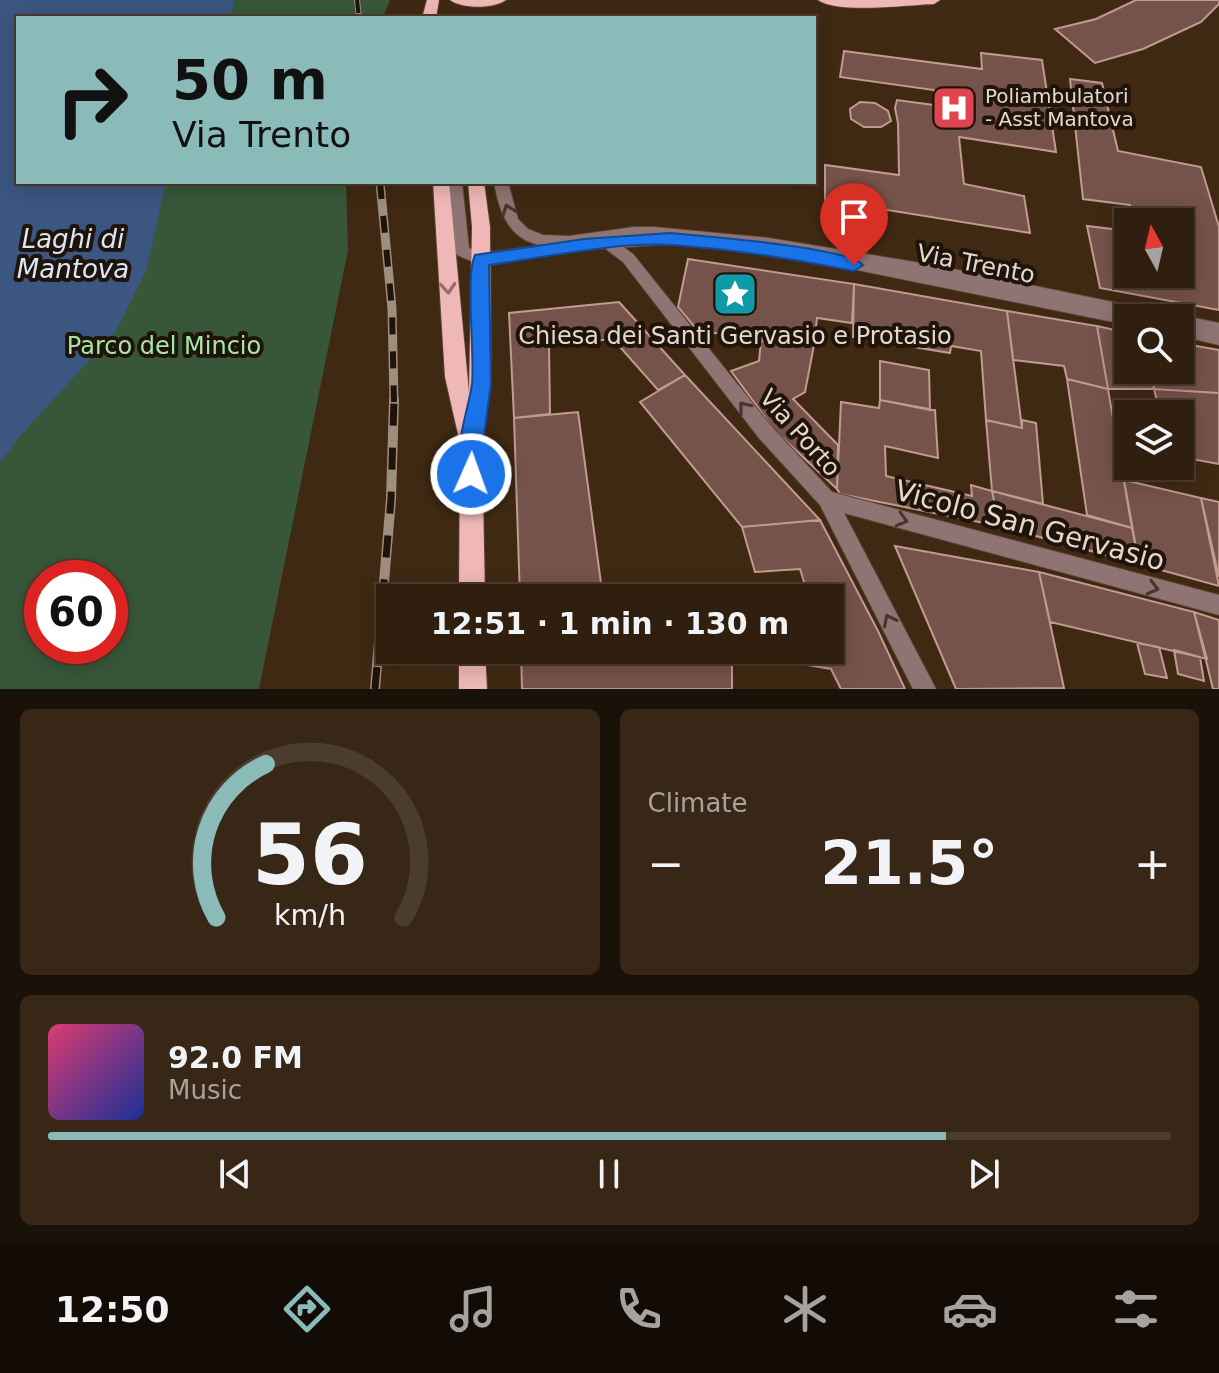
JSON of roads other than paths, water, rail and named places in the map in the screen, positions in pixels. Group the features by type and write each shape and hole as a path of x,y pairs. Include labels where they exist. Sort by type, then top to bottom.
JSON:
{"main road":[{"path":"456,0 498,0"},
{"path":"475,16 498,0"},
{"path":"824,0 881,4 934,0"},
{"path":"441,184 455,377 471,443"},
{"path":"472,584 471,443 481,383 481,259 476,184"},
{"path":"472,664 473,689"}],"street":[{"path":"455,184 462,251 481,259"},
{"name":"Via Trento","path":"501,184 508,216 523,233 555,240 670,239 793,252 1114,316"},
{"name":"Via Trento","path":"481,259 670,232 793,245 1114,308"},
{"name":"Via Porto","path":"605,240 628,258 765,432 827,499 925,689"},
{"path":"1194,324 1219,329"},
{"path":"1194,333 1219,338"},
{"name":"Vicolo San Gervasio","path":"827,499 1219,605"}],"water":[{"name":"Laghi di Mantova","path":"0,0 234,0 231,16 16,16 16,184 166,184 146,271 116,331 19,437 0,463"}],"railway":[{"path":"357,0 359,16"},
{"path":"380,184 392,309 394,401"},
{"path":"375,689 391,499 394,401"}],"place":[{"name":"Poliambulatori - Asst Mantova","path":"954,108"},
{"name":"Chiesa dei Santi Gervasio e Protasio","path":"735,294"}],"park label":[{"name":"Parco del Mincio","path":"164,346"}]}
